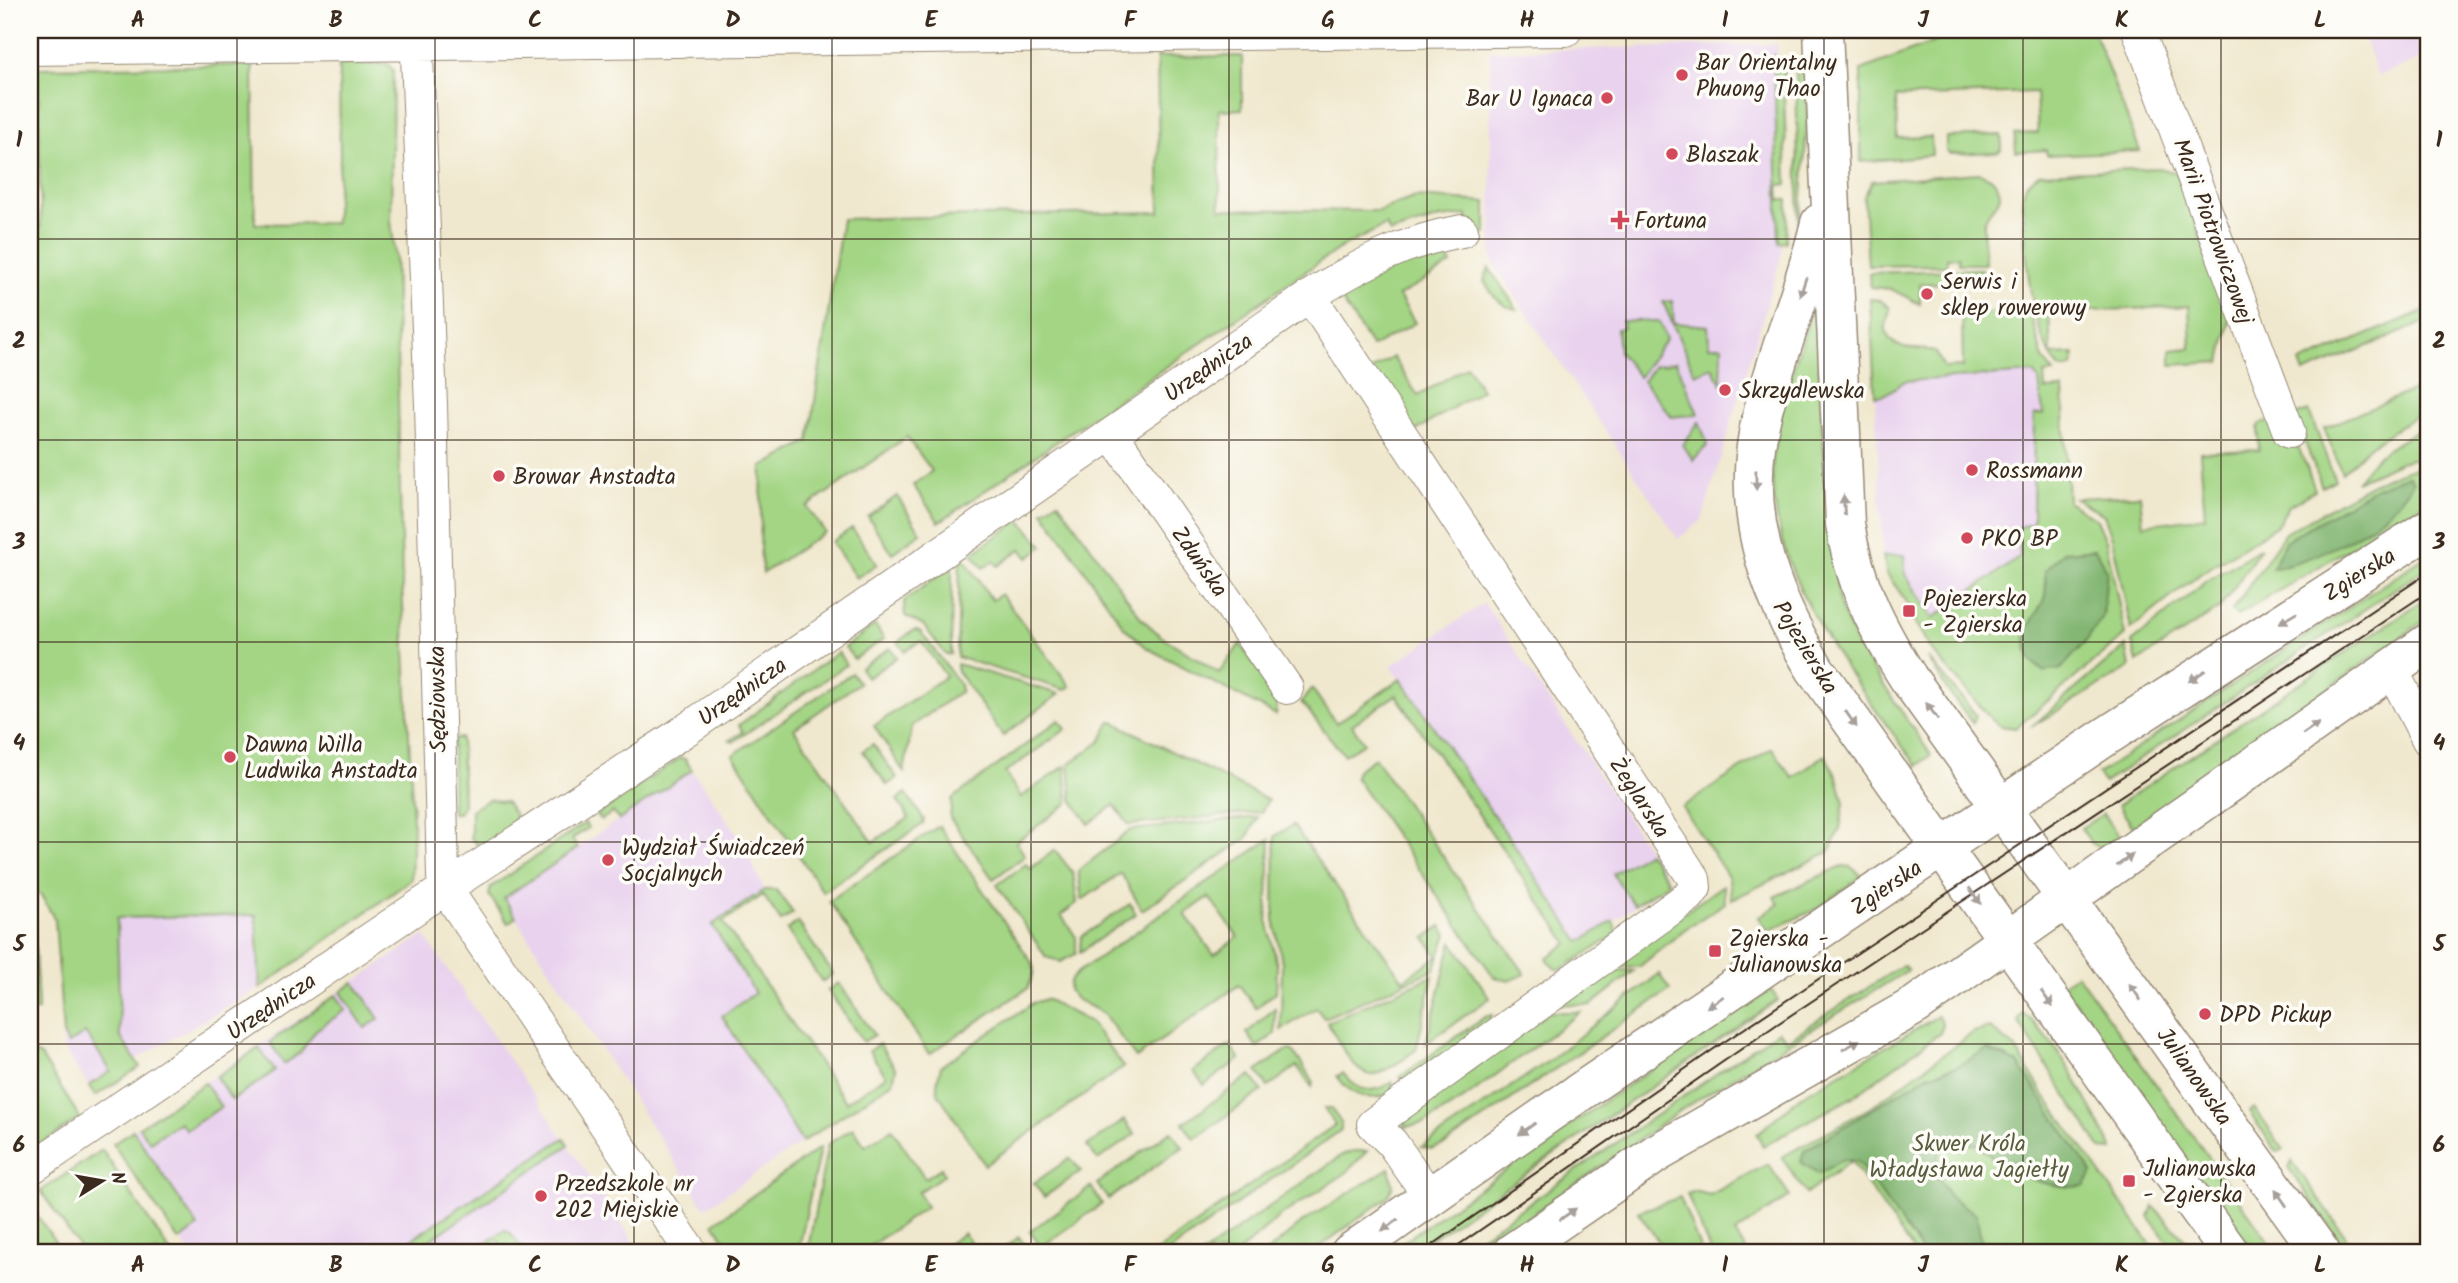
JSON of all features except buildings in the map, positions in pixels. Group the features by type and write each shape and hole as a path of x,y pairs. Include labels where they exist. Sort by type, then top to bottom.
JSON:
{"main road":[{"name":"Pojezierska","path":"1823,30 1845,524 1854,573 1864,601 1888,646 2003,807"},
{"name":"Pojezierska","path":"1829,173 1808,269 1763,412 1755,477 1762,551 1768,576 1791,629 1815,669 2008,943"},
{"name":"Zgierska","path":"1350,1253 1549,1113 2253,638 2366,572 2428,529"},
{"path":"1513,1253 1657,1153 1862,1039 2008,943 2428,643"},
{"name":"Julianowska","path":"2003,807 2321,1253"},
{"path":"2008,943 2230,1253"}],"street":[{"path":"30,49 416,48 1566,30"},
{"name":"Marii Piotrowiczowej","path":"2138,30 2290,432"},
{"name":"Sędziowska","path":"416,48 431,404 437,730 443,877 446,889 692,1253"},
{"name":"Urzędnicza","path":"30,1169 683,732 1310,296 1385,252 1417,241 1462,231"},
{"name":"Żeglarska","path":"1310,296 1694,879 1695,888 1689,896 1373,1124 1392,1143 1430,1197"},
{"name":"Zduńska","path":"1112,434 1287,688"},
{"path":"2392,670 2428,740"}],"shaded area":[{"path":"2361,30 2428,30 2428,56 2378,76"},
{"path":"1777,44 1782,253 1702,520 1678,539 1492,261 1490,51"},
{"path":"2038,365 2043,414 2034,416 2033,525 2019,527 2020,557 1933,618 1905,573 1904,555 1883,556 1874,375"},
{"path":"1484,603 1671,883 1580,942 1391,666"},
{"path":"692,770 743,842 764,890 712,925 756,993 722,1016 802,1142 705,1208 503,898"},
{"path":"256,915 260,988 89,1086 63,1048 55,921"},
{"path":"424,935 642,1253 190,1253 113,1144"}],"green space":[{"path":"1965,30 2093,30 2140,151 2047,155 2046,150 2016,152 2015,134 2038,133 2036,92 1896,97 1897,138 1931,137 1932,155 1861,162 1861,70"},
{"path":"1774,55 1783,61 1787,184 1779,185 1780,200 1788,200 1786,242 1779,243"},
{"path":"1242,56 1242,109 1219,110 1220,209 1378,211 1416,197 1486,202 1486,234 1469,235 1467,215 1440,218 1390,233 1386,225 1340,248 939,522 913,485 932,471 907,437 807,507 825,532 763,573 760,552 762,467 809,441 842,219 1160,212 1157,57"},
{"path":"1806,61 1807,123 1799,240 1796,62"},
{"path":"388,64 393,70 391,221 395,255 402,584 413,823 411,880 260,988 256,915 117,918 120,1036 140,1067 95,1096 89,1086 111,1071 85,1033 68,1044 63,1034 55,920 41,895 30,890 30,228 41,227 38,68 253,65 255,224 335,223 340,158 339,65"},
{"path":"2001,135 2002,148 1998,152 1950,154 1946,151 1946,137"},
{"path":"2159,168 2177,173 2230,319 2221,362 2171,365 2171,350 2191,348 2189,306 2049,313 2051,354 2041,334 2030,287 2023,195 2026,184 2040,173"},
{"path":"1979,173 1993,179 2000,194 1984,224 1985,264 1959,264 1958,257 1947,258 1947,265 1868,266 1864,197 1872,181"},
{"path":"1467,247 1474,249 1445,254 1451,264 1399,296 1415,323 1372,347 1341,299 1400,264"},
{"path":"1489,268 1517,309 1501,303 1490,291 1484,281"},
{"path":"1982,269 1986,281 1920,284 1920,304 1891,289 1870,287 1869,273"},
{"path":"1870,299 1880,300 1890,308 1886,330 1893,342 1906,348 1935,351 1944,368 1963,367 1962,314 2030,311 2043,359 2054,373 2044,374 2045,390 2063,389 2068,502 2097,520 2106,541 2125,635 2016,728 2000,726 1991,719 1933,652 1910,613 1913,611 1887,574 1883,556 1904,555 1905,574 1933,618 2020,557 2019,527 2033,524 2034,415 2043,414 2039,380 2034,373 1905,381 1884,395 1875,396"},
{"path":"1672,301 1674,323 1708,326 1709,346 1722,346 1721,383 1712,367 1695,374 1663,302"},
{"path":"1816,309 1828,524 1840,606 1859,649 1931,755 1917,766 1835,652 1811,611 1792,569 1778,526 1773,480 1776,432 1812,310"},
{"path":"2428,309 2428,321 2304,373 2300,363"},
{"path":"1622,321 1659,321 1666,339 1639,377 1619,352 1617,329 1623,328"},
{"path":"2074,354 2072,367 2061,369 2051,355"},
{"path":"1393,357 1418,396 1467,366 1482,390 1412,433 1372,370"},
{"path":"1676,362 1698,414 1672,417 1643,381 1654,366"},
{"path":"2428,384 2428,408 2370,446 2342,473 2324,428"},
{"path":"2309,411 2335,480 2322,487 2295,416"},
{"path":"1699,422 1708,445 1693,460 1683,445"},
{"path":"2264,422 2275,424 2292,438 2315,490 2289,506 2276,526 2200,574 2131,629 2112,538 2104,515 2075,498 2140,495 2143,525 2205,517 2200,452 2259,450 2258,426"},
{"path":"2428,423 2428,455 2400,462 2356,482 2377,456"},
{"path":"2428,464 2428,501 2237,616 2232,611 2285,533 2374,483"},
{"path":"2408,475 2413,482 2387,513 2370,527 2312,557 2272,569 2285,541 2376,488"},
{"path":"897,496 921,533 892,553 868,517"},
{"path":"1058,501 1142,619 1161,636 1219,673 1240,644 1278,696 1276,715 1147,648 1124,627 1043,511"},
{"path":"1020,520 1043,546 1028,558 1021,549 998,566 994,561 983,568 972,553"},
{"path":"852,528 877,564 856,578 832,542"},
{"path":"2261,548 2220,608 2137,662 2132,642 2207,581"},
{"path":"2095,549 2107,571 2103,616 2087,640 2061,669 2044,672 2030,660 2025,634 2046,596 2045,571 2063,552"},
{"path":"2428,555 2428,567 2104,783 2098,774"},
{"path":"964,558 992,600 1001,594 1070,686 1065,690 957,657 960,560"},
{"path":"952,566 951,654 946,655 924,626 905,616 904,601"},
{"path":"2428,597 2428,618 2133,827 2118,805"},
{"path":"875,625 884,639 854,659 845,647"},
{"path":"914,630 920,631 960,685 961,691 912,726 904,772 874,726 946,676 921,641 905,651 898,642"},
{"path":"2126,646 2130,667 2031,727"},
{"path":"890,648 897,657 867,678 860,668"},
{"path":"838,652 846,665 733,742 730,740 743,732 739,725"},
{"path":"1928,658 1976,715 1973,723 1947,690"},
{"path":"957,664 1059,694 1003,736 957,671"},
{"path":"852,673 859,683 794,729 873,842 909,818 897,800 906,793 924,820 923,824 823,892 733,755"},
{"path":"1401,679 1580,942 1613,921 1618,934 1560,970 1554,968 1547,958 1568,943 1396,695 1352,725 1364,743 1344,755 1301,702 1312,689 1336,723"},
{"path":"1059,720 1066,729 1005,773 1021,797 1065,766 1068,803 1016,842 1025,856 993,879 950,818 952,799"},
{"path":"1111,721 1268,800 1261,812 1129,825 1114,805 1089,824 1072,800 1069,764 1100,742"},
{"path":"461,738 463,806 458,813 452,813 453,739"},
{"path":"873,744 897,778 887,785 863,751"},
{"path":"1772,748 1793,778 1825,755 1837,777 1844,803 1840,829 1829,852 1731,900 1729,878 1682,807"},
{"path":"680,758 685,759 692,770 619,820 613,812 601,820 597,815"},
{"path":"1375,758 1525,974 1509,981 1494,977 1355,777 1357,770"},
{"path":"489,799 506,802 515,815 511,831 483,851 471,838 471,810"},
{"path":"2103,814 2119,837 2100,848 2091,843 2081,828"},
{"path":"1258,817 1247,838 1142,910 1121,873 1082,900 1078,871 1131,830"},
{"path":"585,823 588,828 572,839 578,848 504,898 516,917 508,923 489,895 491,887"},
{"path":"1293,825 1403,980 1438,956 1425,938 1441,926 1447,935 1434,970 1324,1018 1316,1008 1281,1030 1282,963 1274,919 1275,836"},
{"path":"939,826 1033,964 1034,972 1028,988 929,1054 829,901"},
{"path":"1270,839 1267,919 1277,965 1276,992 1256,1008 1239,985 1136,1058 1103,1013 1076,999 1069,990 1070,981 1078,972","holes":["1209,897 1238,937 1214,955 1185,914"]},
{"path":"1055,850 1073,873 1077,903 1061,915 1076,937 1076,954 1060,962 1046,957 997,885 1026,864 1030,869"},
{"path":"1648,852 1669,883 1634,905 1613,874"},
{"path":"1842,866 1851,867 1862,876 1817,909 1768,931 1759,917 1779,904 1774,897"},
{"path":"1723,885 1725,903 1685,929 1639,967 1611,965"},
{"path":"764,890 776,890 793,913 781,921 763,895 723,922 846,1102 886,1076 869,1051 879,1044 896,1069 893,1082 802,1142 722,1016 755,993 712,925"},
{"path":"1130,904 1136,914 1080,952 1081,937"},
{"path":"30,916 34,927 38,1010 34,1011 30,1005"},
{"path":"798,922 833,974 822,982 787,930"},
{"path":"1452,942 1490,998 1426,1043"},
{"path":"1903,965 1908,970 1687,1106 1478,1253 1457,1253 1778,1031 1787,1040"},
{"path":"1605,969 1634,971 1591,1005 1558,1004"},
{"path":"1659,974 1670,990 1446,1144 1432,1149 1422,1147 1547,1062"},
{"path":"2077,974 2277,1253 2254,1253 2062,984"},
{"path":"1433,976 1416,1050 1378,1074 1362,1072 1348,1057 1327,1022"},
{"path":"354,982 379,1019 365,1028 341,992"},
{"path":"839,983 874,1035 863,1042 828,990"},
{"path":"1771,990 1778,1000 1411,1253 1387,1253 1625,1087"},
{"path":"336,995 346,1010 316,1030 300,1053 284,1064 270,1042"},
{"path":"1046,999 1090,1022 1124,1067 985,1165 938,1093 941,1066 1033,1003"},
{"path":"1275,1008 1275,1034 1257,1047 1247,1033"},
{"path":"1549,1012 1581,1012 1462,1100 1425,1123 1404,1127 1404,1119"},
{"path":"2023,1013 2052,1043 2064,1060 2113,1150 2101,1149 2018,1021"},
{"path":"1492,1015 1490,1025 1406,1085 1400,1077 1485,1017"},
{"path":"1938,1016 1943,1025 1940,1033 1851,1098 1763,1146 1757,1134 1800,1097"},
{"name":"Skwer Króla Władysława Jagiełły","path":"1990,1028 2015,1048 2043,1093 2157,1253 1915,1253 1851,1161 1806,1194 1782,1157 1873,1106 1974,1032"},
{"path":"1230,1045 1240,1059 1204,1085 1193,1071"},
{"path":"259,1048 275,1071 232,1100 216,1077"},
{"path":"1987,1049 2018,1063 2092,1173 2085,1186 2055,1185 2026,1177 2001,1163 1977,1144 1941,1145 1935,1170 1949,1196 1976,1214 1984,1253 1923,1253 1858,1162 1843,1159 1819,1174 1801,1162 1804,1151 1928,1075 1958,1066"},
{"path":"1287,1050 1293,1051 1313,1081 1312,1087 1297,1066 1268,1087 1257,1071"},
{"path":"30,1051 41,1056 80,1118 39,1145 30,1147"},
{"path":"1343,1073 1365,1090 1378,1089 1392,1082 1397,1091 1380,1097 1364,1097 1343,1084 1337,1076"},
{"path":"1251,1075 1262,1091 1194,1139 1183,1123"},
{"path":"205,1083 221,1107 186,1130 180,1122 150,1142 139,1127"},
{"path":"1324,1108 1331,1108 1341,1123 1341,1130 1167,1253 1154,1253 1335,1125"},
{"path":"2254,1108 2284,1150 2277,1152 2249,1112"},
{"path":"1124,1120 1135,1134 1098,1160 1087,1146"},
{"path":"853,1128 865,1146 892,1129 925,1178 941,1168 944,1175 918,1192 926,1207 860,1253 807,1253 828,1144"},
{"path":"133,1130 198,1227 179,1241 113,1144"},
{"path":"1171,1131 1183,1147 1108,1199 1097,1184"},
{"path":"564,1138 569,1145 411,1253 391,1253"},
{"path":"820,1148 798,1253 733,1253 714,1223"},
{"path":"102,1150 171,1253 83,1253 41,1191"},
{"path":"1353,1151 1367,1151 1346,1173 1280,1216 1238,1253 1204,1253 1342,1155"},
{"path":"1070,1158 1081,1171 1044,1197 1034,1183"},
{"path":"2292,1161 2357,1253 2349,1253 2288,1167"},
{"path":"1768,1164 1790,1196 1735,1233 1748,1253 1711,1253 1687,1194 1694,1191 1710,1195"},
{"path":"1389,1168 1393,1186 1387,1198 1311,1253 1266,1253 1304,1221"},
{"path":"1091,1187 1102,1204 1041,1247 1030,1231"},
{"path":"1680,1197 1702,1253 1667,1253 1638,1212"},
{"path":"30,1205 58,1246 42,1253 30,1236"},
{"path":"2153,1206 2198,1253 2176,1253 2149,1217"},
{"path":"504,1230 510,1232 525,1253 507,1253 498,1240 486,1247 484,1244"},
{"path":"964,1233 973,1247 964,1253 935,1253"},
{"path":"1019,1237 1030,1253 997,1253"}],"tram line":[{"path":"1421,1253 1721,1044 2428,573"},
{"path":"1447,1253 1776,1025 2428,592"}],"place":[{"name":"Bar Orientalny Phuong Thao","path":"1682,75"},
{"name":"Bar U Ignaca","path":"1607,98"},
{"name":"Blaszak","path":"1672,154"},
{"name":"Fortuna","path":"1620,220"},
{"name":"Serwis i sklep rowerowy","path":"1927,294"},
{"name":"Skrzydlewska","path":"1725,390"},
{"name":"Rossmann","path":"1972,470"},
{"name":"Browar Anstadta","path":"499,476"},
{"name":"PKO BP","path":"1967,538"},
{"name":"Pojezierska - Zgierska","path":"1909,611"},
{"name":"Dawna Willa Ludwika Anstadta","path":"230,757"},
{"name":"Wydział Świadczeń Socjalnych","path":"608,860"},
{"name":"Zgierska - Julianowska","path":"1715,951"},
{"name":"DPD Pickup","path":"2205,1014"},
{"name":"Julianowska - Zgierska","path":"2129,1181"},
{"name":"Przedszkole nr 202 Miejskie","path":"541,1196"}]}
